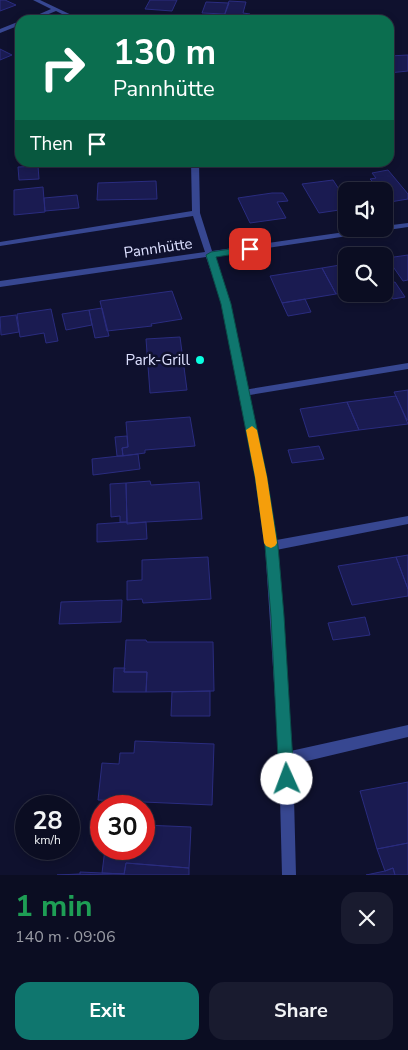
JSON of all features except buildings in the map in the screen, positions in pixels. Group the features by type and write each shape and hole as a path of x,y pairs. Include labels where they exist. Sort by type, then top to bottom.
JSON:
{"street":[{"path":"36,0 69,15"},
{"path":"41,15 56,9"},
{"path":"0,31 15,26"},
{"path":"196,167 196,213 226,304 261,477 271,546 286,759 289,875"},
{"name":"Pannhütte","path":"0,244 196,213"},
{"name":"Pannhütte","path":"0,284 408,225"},
{"path":"244,393 408,366"},
{"path":"271,546 408,520"},
{"path":"286,759 408,731"}],"slow traffic":[{"path":"252,430 271,543"}],"place":[{"name":"Park-Grill","path":"200,360"}],"route":[{"path":"250,249 211,255 226,304 261,477 271,546 287,779"}]}
